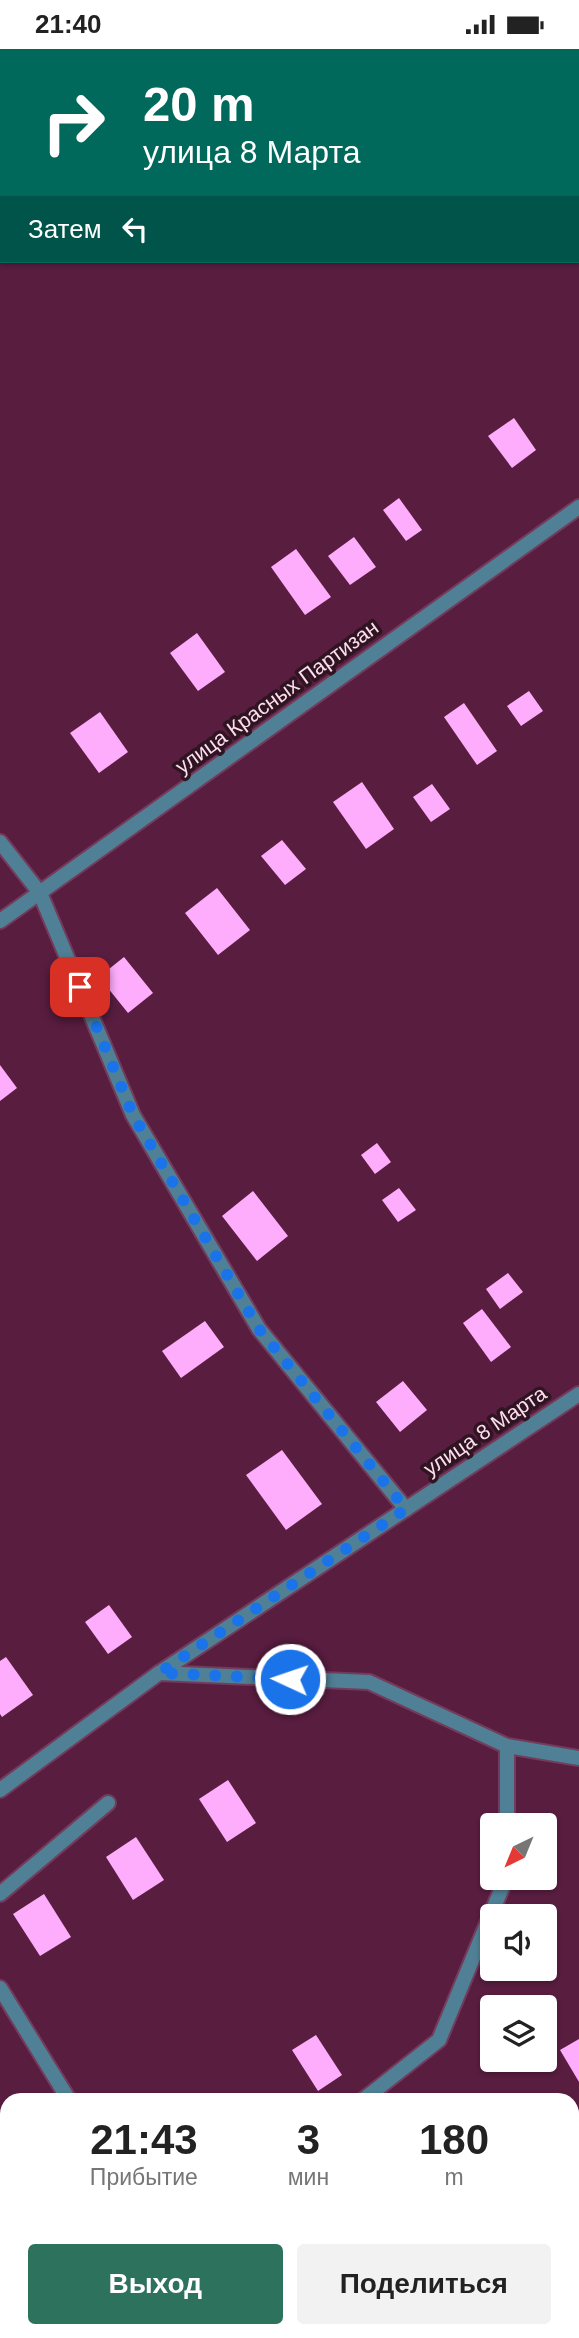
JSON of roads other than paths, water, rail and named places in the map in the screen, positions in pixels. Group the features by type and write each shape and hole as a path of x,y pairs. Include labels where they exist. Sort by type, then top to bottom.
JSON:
{"street":[{"name":"улица Красных Партизан","path":"0,921 579,507"},
{"path":"0,842 40,893 133,1115 259,1329 406,1509"},
{"name":"улица 8 Марта","path":"0,1790 159,1673 579,1394"},
{"path":"159,1673 369,1682 507,1746 579,1758"},
{"path":"507,1746 507,1813"},
{"path":"0,1894 108,1803"},
{"path":"372,2093 439,2040 501,1890"},
{"path":"0,1988 64,2093"}]}
